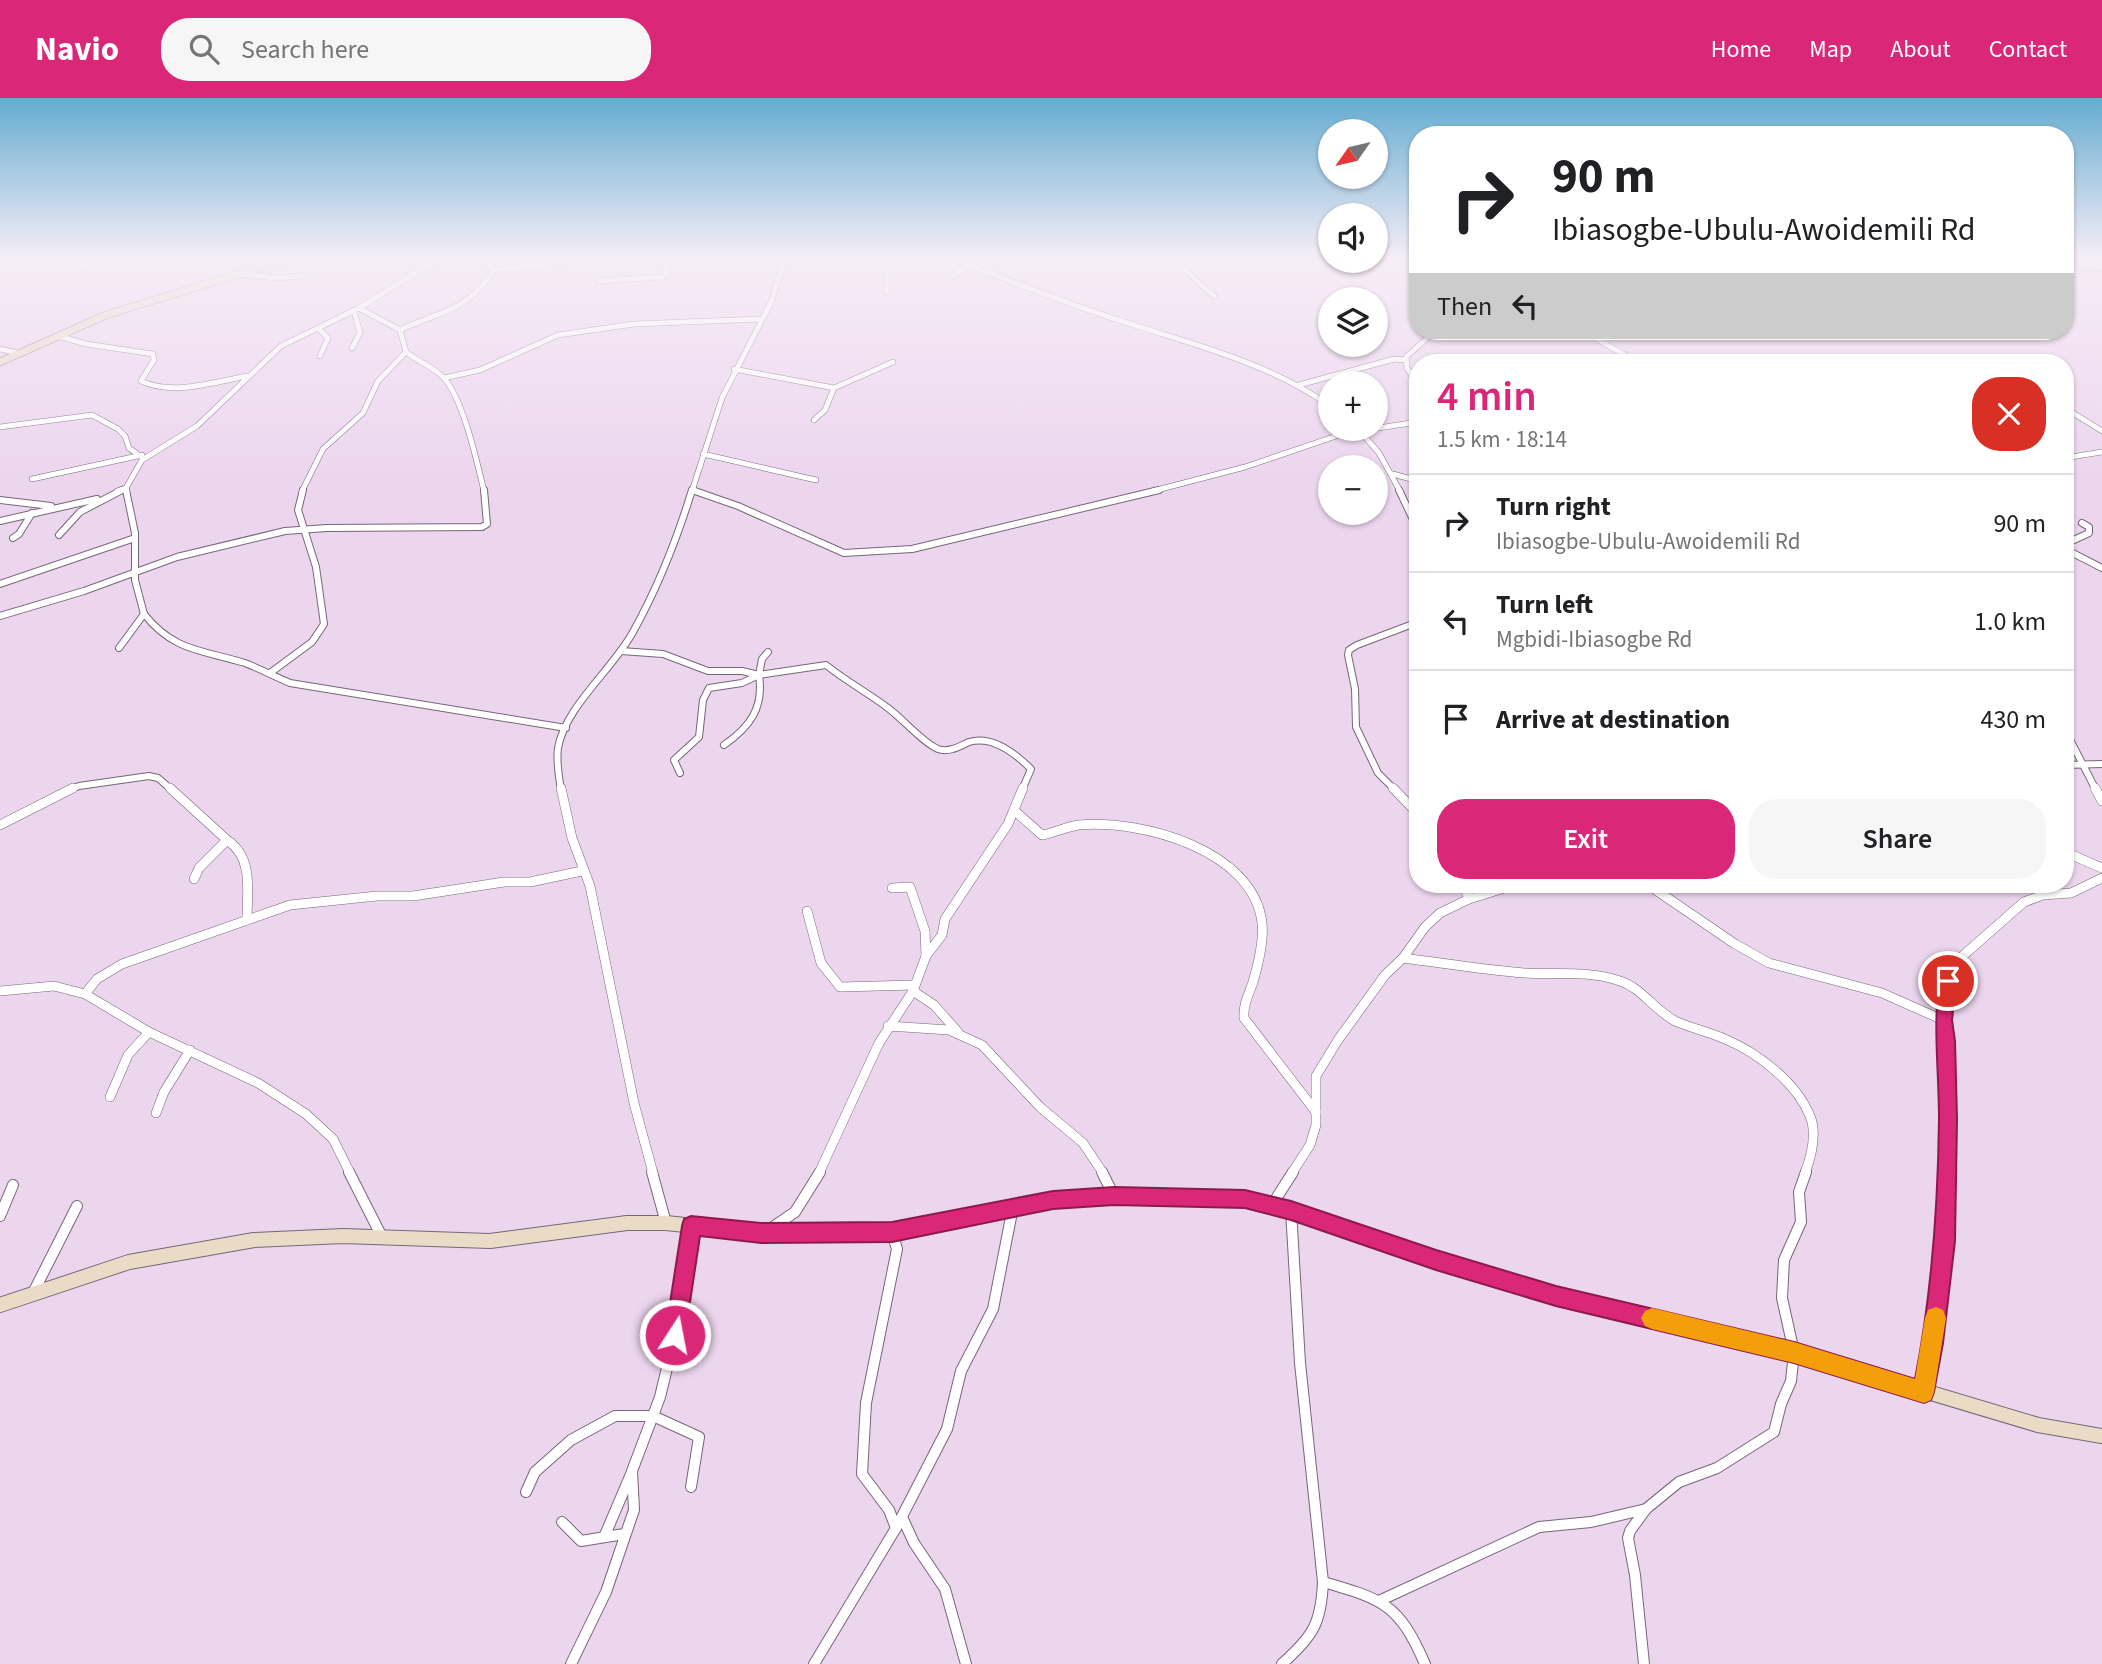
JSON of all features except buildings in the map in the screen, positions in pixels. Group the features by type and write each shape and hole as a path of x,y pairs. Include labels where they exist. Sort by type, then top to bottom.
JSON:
{"street":[{"path":"0,362 68,331"},
{"path":"32,479 148,454 197,426 281,346 314,331"},
{"path":"320,356 328,338 321,331"},
{"path":"352,348 360,331"},
{"path":"0,616 83,591 177,557 304,528 465,528 487,524 485,493 476,455 444,378 406,352 400,331"},
{"path":"444,378 480,370 558,335 581,331"},
{"path":"666,1223 634,1103 590,886 582,871 559,772 558,745 581,703 621,652 676,542 734,369 755,331"},
{"path":"1151,331 1246,362 1299,385 1318,398"},
{"path":"58,335 86,344 153,354 154,360 141,382 152,386 200,385 250,375"},
{"path":"1409,354 1425,340"},
{"path":"1599,340 1623,354"},
{"path":"0,349 17,353"},
{"path":"270,673 312,642 324,624 319,579 297,505 323,449 363,413 374,386 406,352"},
{"path":"1409,354 1406,357 1409,371"},
{"path":"1299,385 1394,359 1406,360"},
{"path":"734,369 834,388 893,362"},
{"path":"814,420 825,410 834,388"},
{"path":"2074,414 2102,431"},
{"path":"0,427 92,415 118,429 125,436 129,448 140,456"},
{"path":"1388,426 1409,423"},
{"path":"692,490 738,506 844,552 912,548 1094,507 1245,467 1321,441"},
{"path":"1370,441 1380,452 1393,474 1409,510"},
{"path":"2074,457 2102,452"},
{"path":"148,454 137,467 126,488 135,538 135,571 144,614 173,644 248,664 256,671 270,673 290,682 566,728"},
{"path":"704,454 816,480"},
{"path":"1393,474 1409,478"},
{"path":"0,521 64,508 126,488"},
{"path":"58,534 97,499"},
{"path":"0,500 64,508"},
{"path":"13,538 19,534 32,513"},
{"path":"2074,542 2089,533 2089,527 2082,523"},
{"path":"0,584 135,538"},
{"path":"2074,552 2102,568"},
{"path":"119,648 144,614"},
{"path":"1409,625 1357,645 1349,650 1348,655 1355,689 1356,727 1362,742 1378,773 1409,805"},
{"path":"621,652 663,654 708,671 741,671 760,675"},
{"path":"724,745 744,732 762,701 760,675 762,659 768,652"},
{"path":"680,773 674,760 700,736 701,699 709,688 742,683 760,675 826,665 916,729 937,750 948,751 981,740 1000,746 1031,769 1015,811 945,919 942,935 926,956 915,984 888,1026 825,1163 792,1215 761,1233"},
{"path":"2074,750 2102,801"},
{"path":"2074,765 2102,764"},
{"path":"0,825 53,796 79,786 149,776 158,778 226,839 236,844 245,857 247,920"},
{"path":"1015,811 1042,835 1079,825 1112,826 1156,834 1196,846 1227,863 1249,888 1260,907 1262,926 1256,968 1242,1009 1244,1018 1316,1112"},
{"path":"194,879 199,868 226,839"},
{"path":"2074,856 2102,868"},
{"path":"85,993 97,979 122,964 290,905 377,896 414,896 503,882 530,881 582,871"},
{"path":"2074,892 2102,878"},
{"path":"892,888 910,887 925,931 926,956"},
{"path":"1467,893 1469,899"},
{"path":"1272,1205 1310,1144 1316,1125 1316,1076 1385,975 1403,958 1425,927 1440,913 1488,893"},
{"path":"1660,893 1735,944 1769,963 1882,993 1943,1020"},
{"path":"1924,1392 1933,1343 1945,1241 1948,1119 1943,1020 1948,981 1958,960 2024,902 2043,895 2071,893"},
{"path":"807,911 820,957 831,981 840,987 915,984"},
{"path":"1403,958 1525,973 1595,975 1621,981 1638,991 1665,1016 1727,1040 1757,1056 1777,1072 1803,1102 1811,1116 1813,1130 1810,1163 1799,1192 1801,1222 1784,1260 1782,1298 1794,1352 1791,1381 1781,1404 1774,1432 1717,1468 1679,1482 1646,1509 1630,1531 1628,1538 1635,1575 1644,1664"},
{"path":"915,984 958,1032"},
{"path":"915,984 925,997"},
{"path":"0,991 54,986 85,993 149,1032 258,1083 306,1114 333,1139 382,1237"},
{"path":"888,1026 908,1030 958,1032 976,1041 1041,1109 1087,1148 1098,1163 1114,1196"},
{"path":"110,1097 128,1055 149,1032"},
{"path":"156,1113 164,1091 190,1051"},
{"path":"0,1216 13,1185"},
{"path":"0,1305 129,1262 254,1240 382,1237 490,1241 627,1223 666,1223 761,1233 892,1232 1053,1200 1114,1196 1245,1199 1291,1210 1436,1260 1556,1296 1794,1352 2038,1425 2102,1436"},
{"path":"33,1293 77,1206"},
{"path":"814,1664 899,1522 947,1429 961,1371 993,1309 1013,1207"},
{"path":"1282,1664 1317,1630 1321,1621 1323,1582 1300,1363 1291,1210"},
{"path":"791,1233 792,1215"},
{"path":"605,1535 653,1416 680,1314 691,1226"},
{"path":"892,1232 897,1249 866,1403 862,1474 945,1589 966,1664"},
{"path":"526,1492 535,1472 571,1440 615,1416 653,1416 699,1437 691,1487"},
{"path":"571,1664 606,1592 634,1510 632,1471"},
{"path":"1381,1600 1539,1527 1646,1509"},
{"path":"1622,1515 1629,1523 1630,1531"},
{"path":"562,1522 581,1541 624,1534"},
{"path":"1323,1582 1381,1600 1400,1614 1425,1664"}],"slow traffic":[{"path":"1652,1318 1794,1352 1924,1392 1936,1318"}],"route":[{"path":"675,1335 691,1226 761,1233 892,1232 1053,1200 1114,1196 1186,1196 1245,1199 1291,1210 1436,1260 1556,1296 1794,1352 1924,1392 1933,1343 1945,1241 1948,1119 1943,1020 1948,981"}]}
